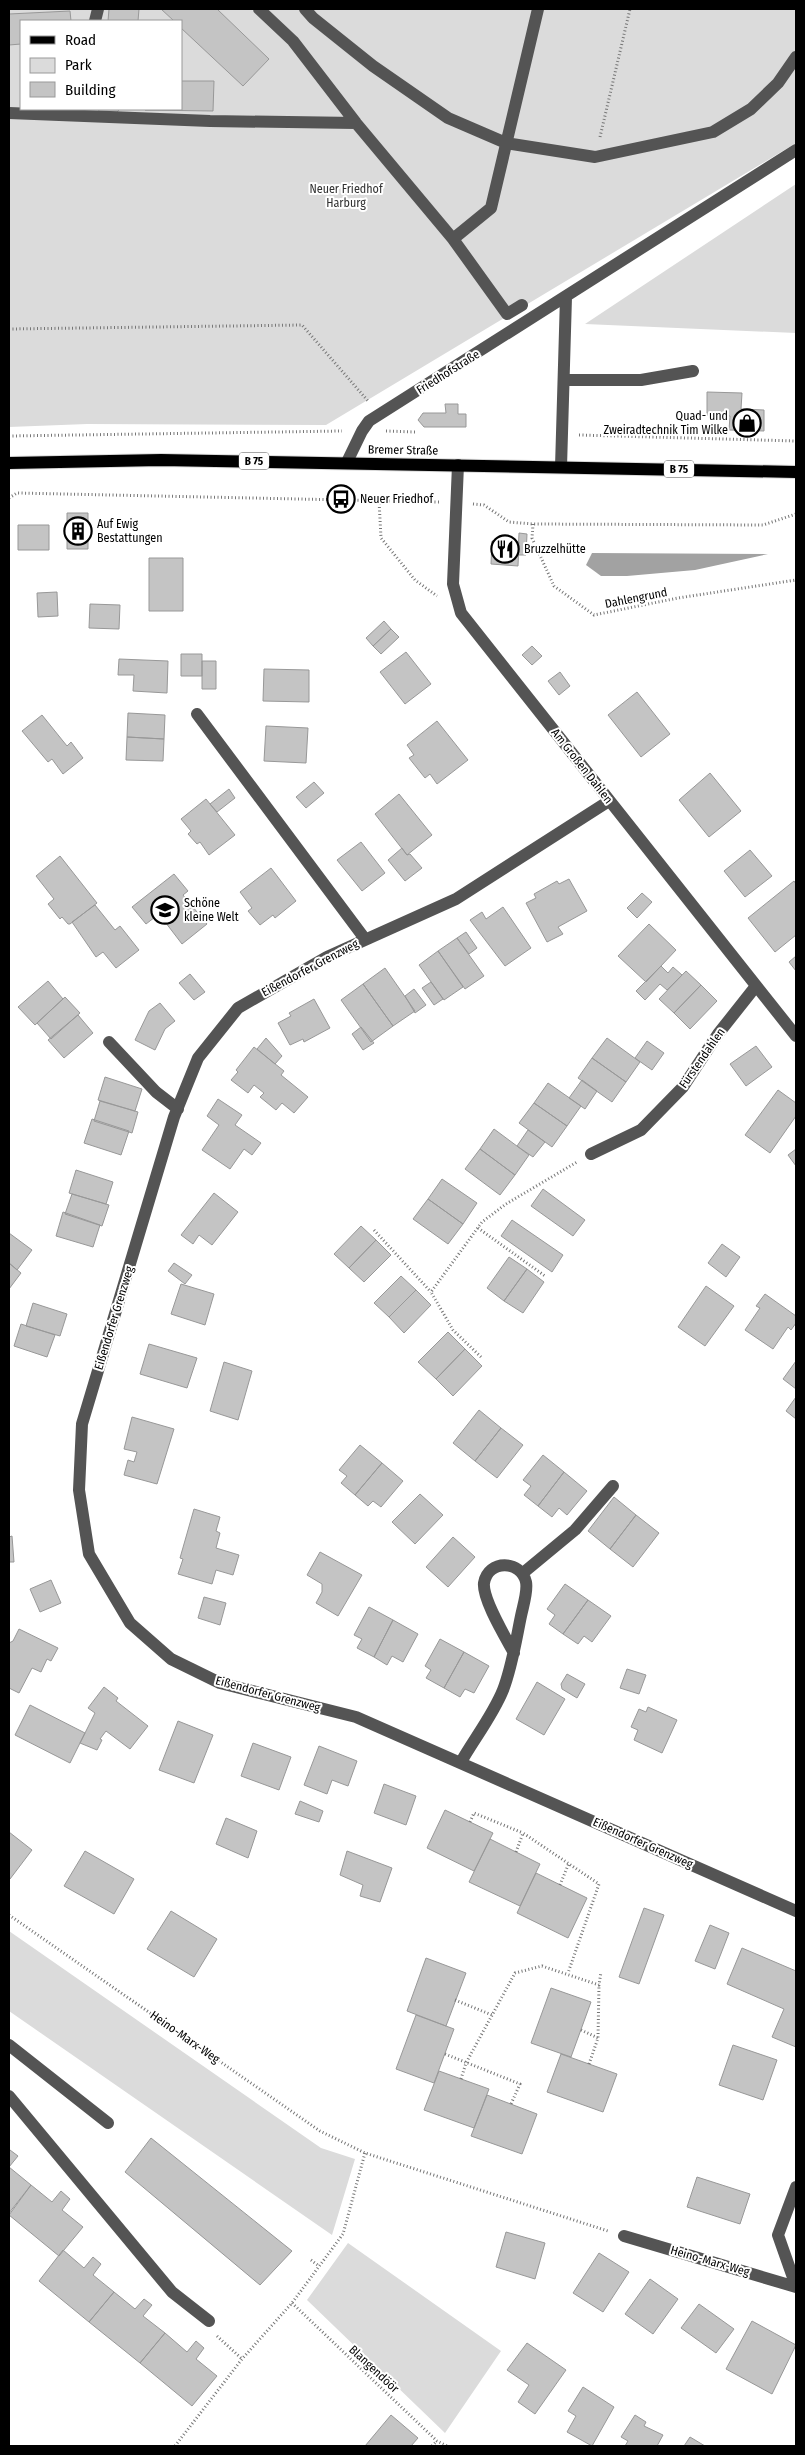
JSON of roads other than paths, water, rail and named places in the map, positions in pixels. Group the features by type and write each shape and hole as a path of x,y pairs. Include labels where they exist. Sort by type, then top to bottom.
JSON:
{"main road":[{"name":"Bremer Straße","path":"9,464 161,460 347,462 796,472"}],"street":[{"path":"260,9 293,41 356,123 453,239 507,314 522,305"},
{"path":"305,9 313,18 373,66 448,118 506,143 595,157 713,132 751,109 778,83 796,57"},
{"path":"453,239 491,208 538,9"},
{"path":"9,113 57,111 210,120 356,123"},
{"name":"Friedhofstraße","path":"347,462 364,426 380,414 796,150"},
{"path":"561,467 566,297"},
{"path":"564,380 641,380 693,371"},
{"name":"Am Großen Dahlen","path":"458,465 453,584 461,612 796,1036"},
{"name":"Eißendorfer Grenzweg","path":"197,714 365,939"},
{"name":"Eißendorfer Grenzweg","path":"609,801 456,899 327,956 238,1008 198,1058 178,1109 82,1424 79,1490 89,1554 130,1623 171,1659 220,1683 356,1717 796,1911"},
{"name":"Fürstendahlen","path":"591,1154 641,1130 683,1088 718,1034 756,986"},
{"path":"109,1042 156,1092 178,1109"},
{"path":"523,1573 576,1530 613,1486"},
{"path":"461,1762 503,1691 514,1653 527,1584 523,1573 504,1564 496,1566 489,1571 484,1584 486,1597 514,1653"},
{"path":"9,2045 108,2123"},
{"path":"9,2096 172,2292 209,2321"},
{"path":"796,2187 778,2235 796,2287"},
{"name":"Heino-Marx-Weg","path":"624,2236 796,2287"}],"place":[{"name":"Quad- und Zweiradtechnik Tim Wilke","path":"747,423"},
{"name":"Neuer Friedhof","path":"341,499"},
{"name":"Auf Ewig Bestattungen","path":"78,531"},
{"name":"Bruzzelhütte","path":"505,549"},
{"name":"Schöne kleine Welt","path":"165,910"}],"park label":[{"name":"Neuer Friedhof Harburg","path":"346,196"}]}
